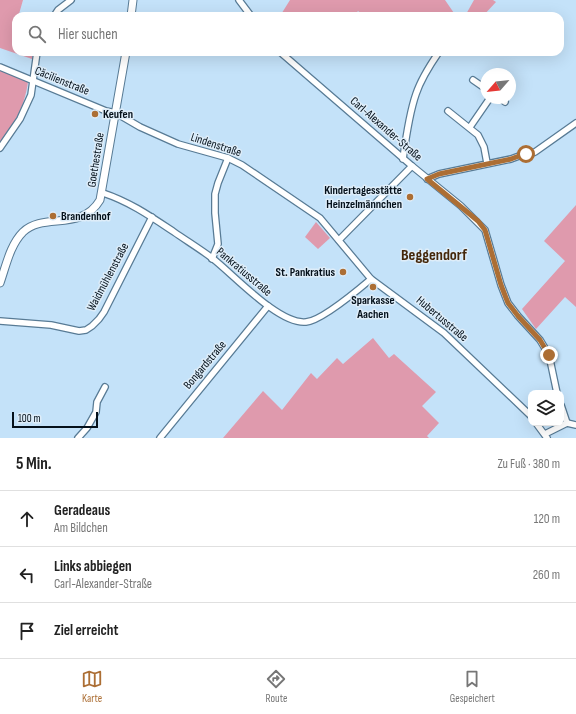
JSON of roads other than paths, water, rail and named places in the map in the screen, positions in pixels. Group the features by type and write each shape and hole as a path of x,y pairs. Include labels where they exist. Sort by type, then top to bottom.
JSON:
{"street":[{"path":"57,12 72,0"},
{"path":"132,12 133,0"},
{"path":"239,0 248,12"},
{"path":"0,148 20,119 31,95 36,56"},
{"name":"Goethestraße","path":"0,283 13,246 25,230 38,225 79,218 96,209 103,192 107,155 125,56"},
{"name":"Carl-Alexander-Straße","path":"285,56 403,159 478,221 485,230 501,285 508,303 540,340 549,355 556,390"},
{"path":"403,159 416,94 437,56"},
{"name":"Cäcilienstraße","path":"0,67 106,111 116,113"},
{"path":"473,80 480,85"},
{"path":"470,127 486,104"},
{"path":"448,111 470,127 478,135 488,163"},
{"name":"Lindenstraße","path":"116,113 164,139 228,158 242,165 320,218 339,240"},
{"path":"427,179 439,174 511,159 535,152 576,122"},
{"path":"212,259 218,244 215,213 216,194 218,182 228,158"},
{"path":"339,240 412,166"},
{"name":"Pankratiusstraße","path":"103,192 127,202 152,217 212,259 268,306 295,321 312,321 349,298 371,279"},
{"name":"Waidmühlenstraße","path":"0,321 50,325 79,331 86,330 99,319 104,312 152,217"},
{"name":"Hubertusstraße","path":"339,240 371,279 444,333 528,413"},
{"name":"Bongardstraße","path":"160,438 268,306"},
{"path":"78,438 87,428 96,412 97,402 104,387"},
{"path":"564,414 567,424"},
{"path":"538,426 546,436 567,424 576,425"}],"place":[{"name":"Keufen","path":"95,114"},
{"name":"Kindertagesstätte Heinzelmännchen","path":"410,197"},
{"name":"Brandenhof","path":"53,216"},
{"name":"St. Pankratius","path":"343,272"},
{"name":"Sparkasse Aachen","path":"373,287"}],"district":[{"name":"Beggendorf","path":"434,255"}]}
